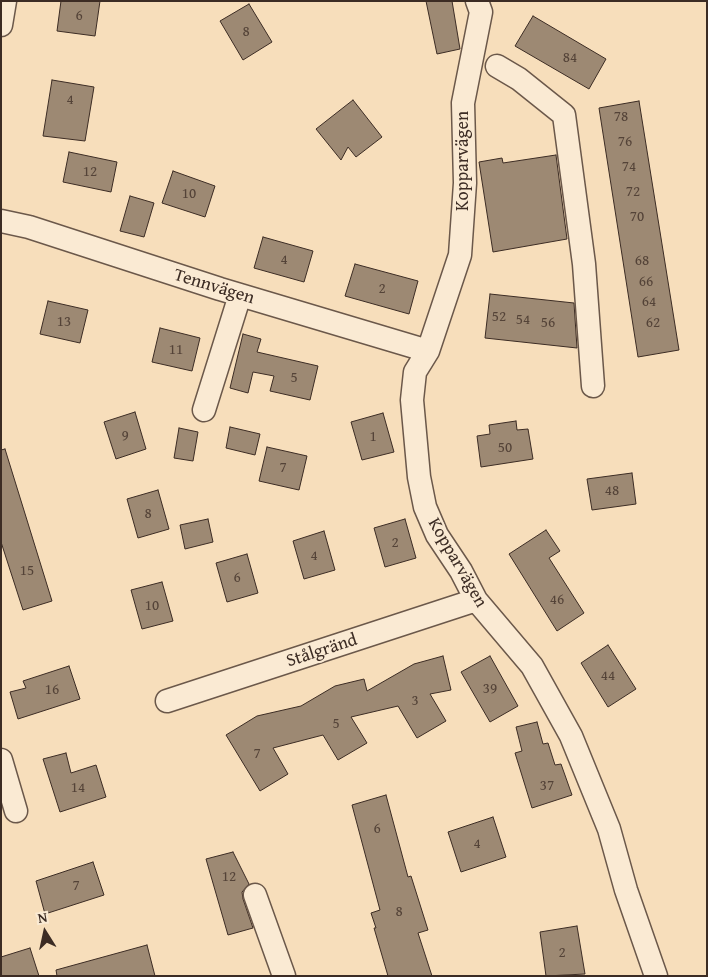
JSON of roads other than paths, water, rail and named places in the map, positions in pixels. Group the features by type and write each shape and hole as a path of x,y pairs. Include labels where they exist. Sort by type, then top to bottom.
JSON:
{"street":[{"path":"1,25 5,1"},
{"name":"Kopparvägen","path":"477,1 481,12 463,103 465,183 460,255 428,350 415,372 412,400 419,476 426,506 437,535 461,571 476,600 532,666 571,736 609,829 626,890 656,976"},
{"path":"497,66 519,79 564,115 584,264 593,386"},
{"name":"Tennvägen","path":"1,221 29,227 240,295 428,350"},
{"path":"204,410 240,295"},
{"name":"Stålgränd","path":"167,701 476,600"},
{"path":"1,760 16,811"},
{"path":"255,895 284,976"}]}
